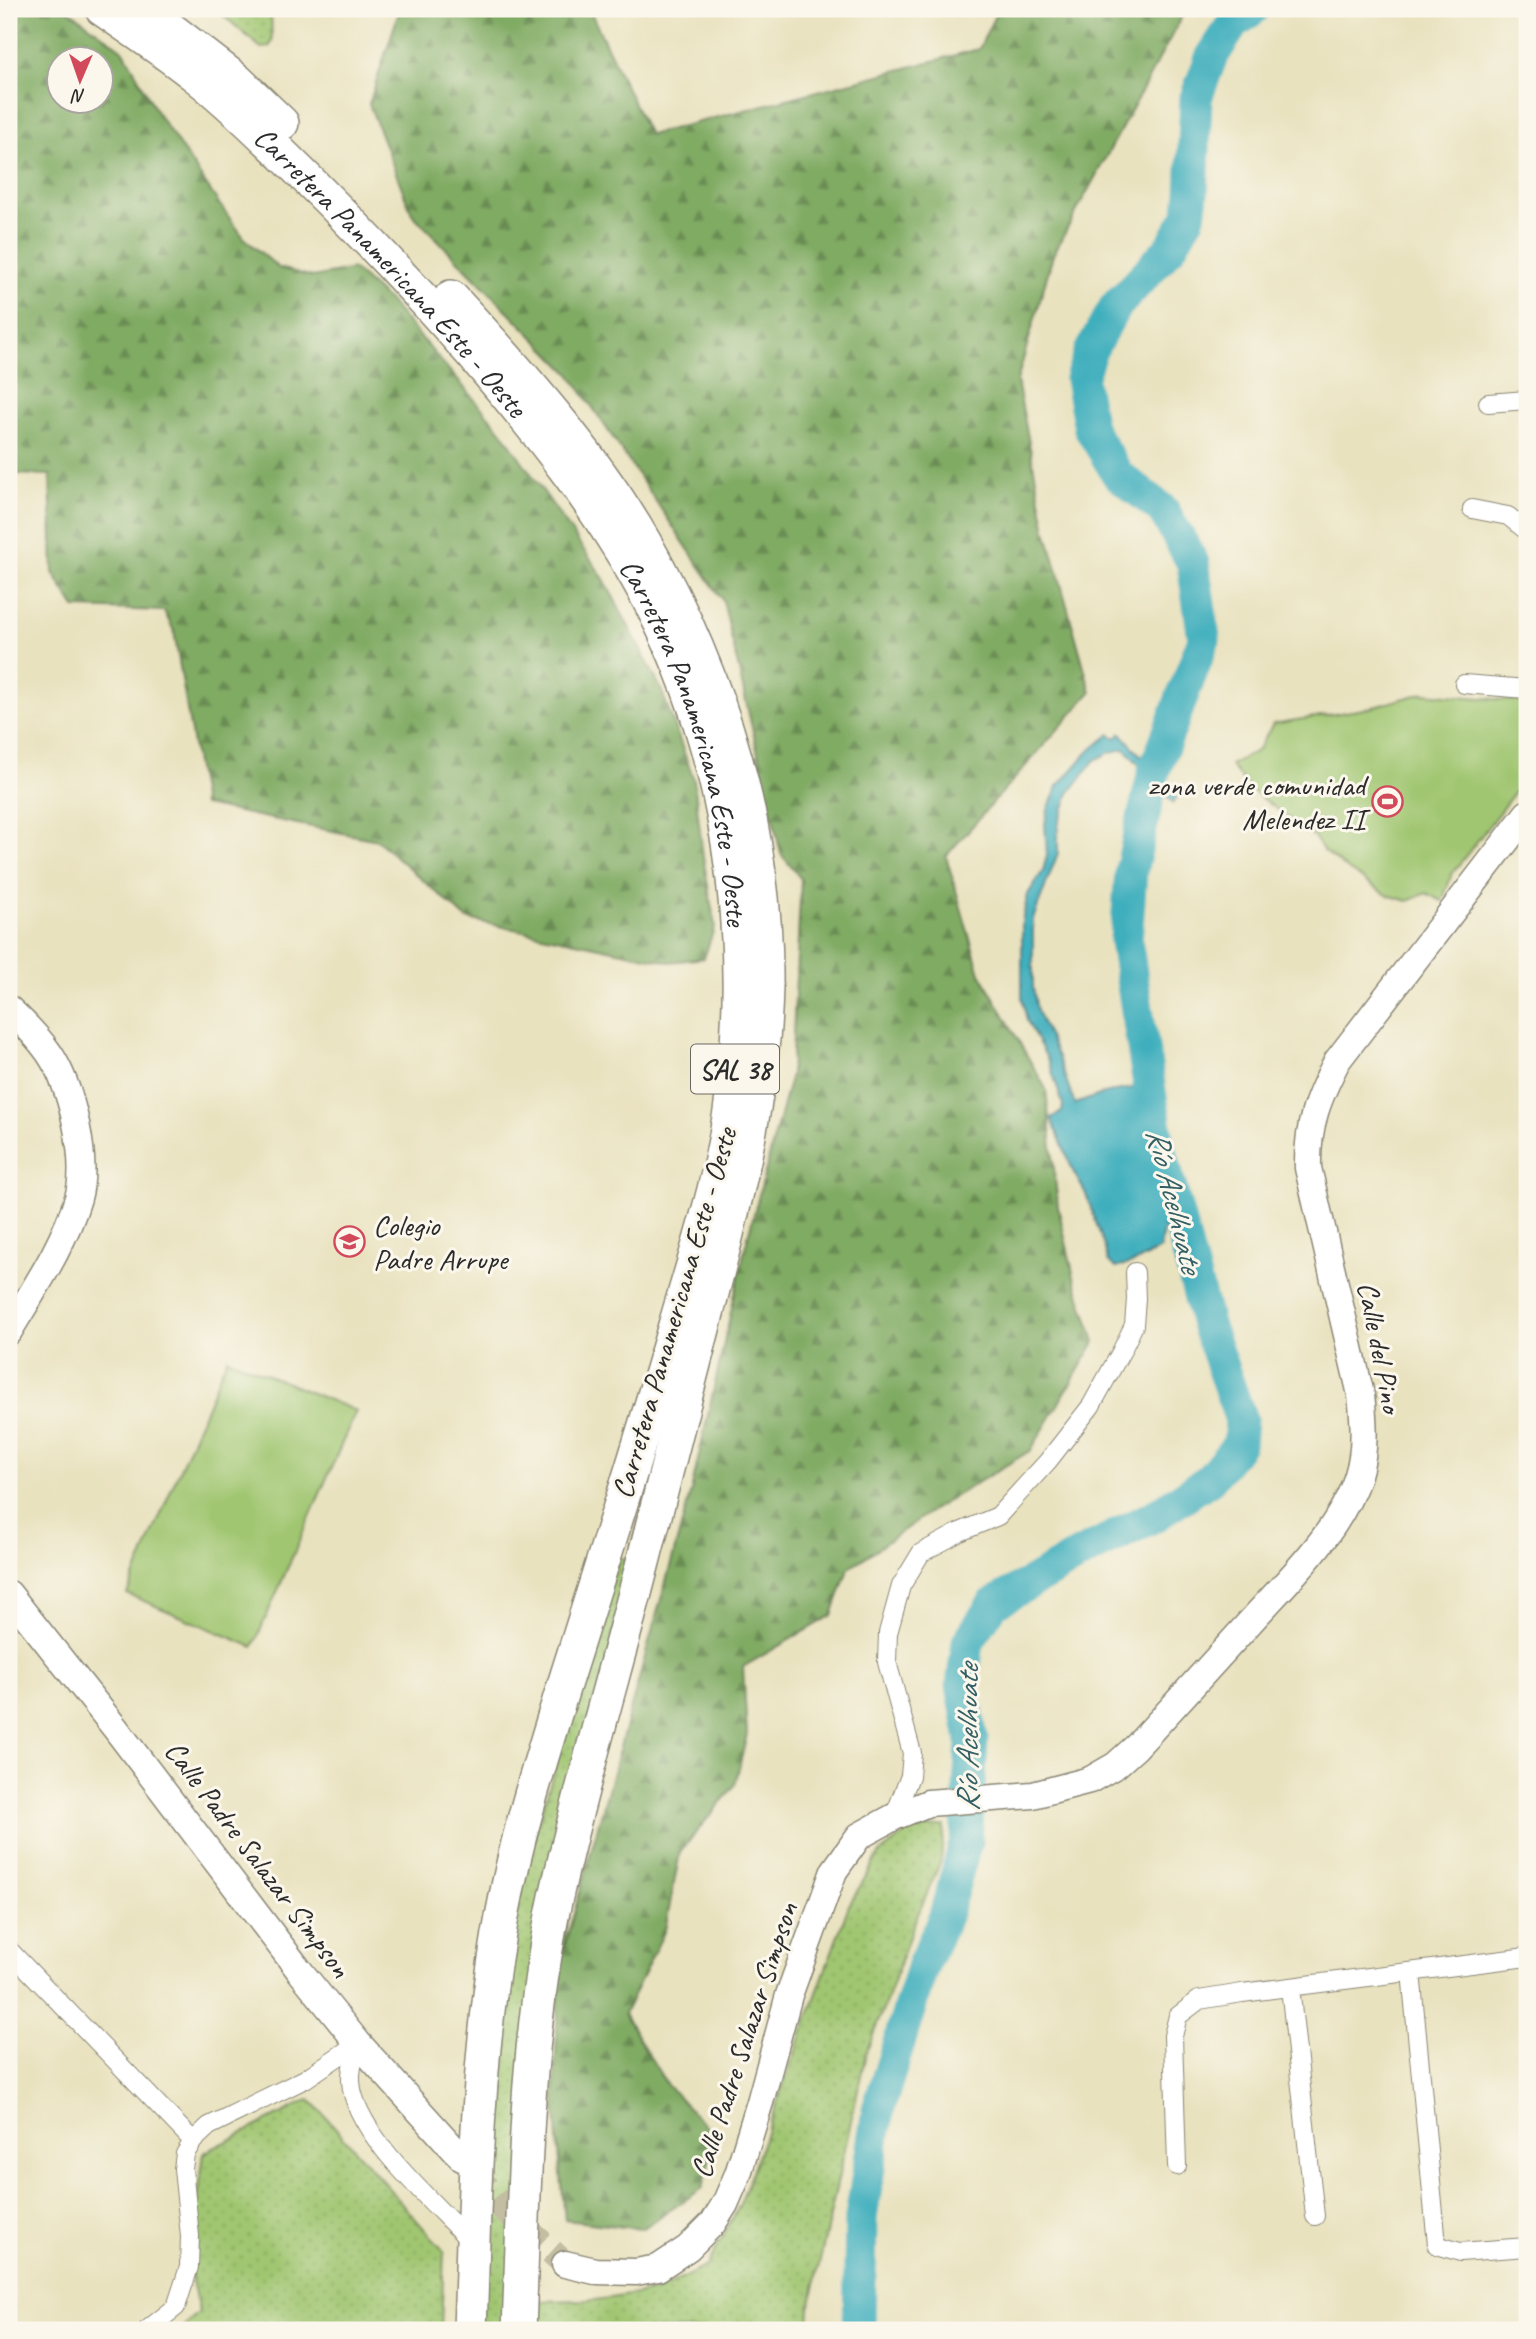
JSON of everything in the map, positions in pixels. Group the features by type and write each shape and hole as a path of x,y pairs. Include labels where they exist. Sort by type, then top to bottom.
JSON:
{"highway":[{"name":"Carretera Panamericana Este - Oeste","path":"102,9 201,80 317,188 427,303 557,456 600,516 625,557 674,652 710,760 729,848 739,964 736,1059 729,1119 704,1224 635,1459 546,1744 516,1854 493,1959 481,2072 470,2330"},
{"name":"Carretera Panamericana Este - Oeste","path":"145,9 237,80 358,196 484,333 605,481 643,539 702,658 734,754 756,856 765,932 766,985 758,1083 745,1154 710,1299 577,1811 547,1944 532,2049 519,2330"}],"main road":[{"name":"Calle del Pino","path":"928,1803 1033,1795 1090,1780 1116,1765 1136,1747 1303,1564 1335,1521 1358,1476 1364,1423 1361,1395 1308,1168 1307,1146 1311,1122 1337,1060 1527,814"},
{"path":"9,1009 48,1052 58,1069 74,1121 82,1174 79,1196 67,1226 9,1331"},
{"name":"Calle Padre Salazar Simpson","path":"9,1594 117,1728 299,1970 358,2043 462,2158"},
{"name":"Calle Padre Salazar Simpson","path":"565,2264 595,2271 636,2272 658,2267 688,2248 713,2223 738,2174 789,1996 834,1871 859,1836 928,1803"}],"street":[{"path":"1488,403 1527,400"},
{"path":"1472,509 1508,516 1527,531"},
{"path":"1464,684 1527,689"},
{"path":"894,1817 910,1776 912,1753 887,1662 888,1633 901,1586 921,1553 998,1516 1048,1461 1091,1406 1134,1325 1135,1272"},
{"path":"9,1950 193,2141"},
{"path":"1177,2166 1172,2036 1178,2016 1199,2000 1527,1957"},
{"path":"1411,1972 1437,2245 1460,2252 1527,2247"},
{"path":"1290,1987 1315,2216"},
{"path":"358,2043 351,2079 353,2096 362,2117 397,2165 473,2244"},
{"path":"147,2330 176,2307 190,2267 190,2236 183,2169 185,2154 193,2141 209,2126 305,2079 358,2043"}],"green space":[{"path":"9,9 67,9 124,51 156,111 245,239 279,268 313,277 353,269 389,301 500,429 604,579 661,689 694,780 715,926 704,958 670,962 467,919 377,840 203,805 174,631 164,611 75,608 53,573 50,475 9,474"},
{"path":"216,9 271,9 272,42 269,47 261,48"},
{"path":"400,9 589,9 649,135 979,49 998,9 1186,9 1053,255 1017,381 1046,530 1091,692 946,856 980,973 1046,1089 1058,1207 1075,1281 1095,1342 1031,1450 931,1511 848,1569 832,1615 743,1667 747,1734 735,1785 680,1852 665,1930 624,2014 667,2085 715,2136 703,2188 642,2229 565,2220 554,2095 560,1963 691,1491 746,1244 791,1074 801,879 781,854 723,601 570,374 412,214 369,104"},
{"name":"zona verde comunidad Melendez II","path":"1423,693 1527,702 1527,776 1452,874 1442,901 1426,893 1408,901 1387,895 1351,872 1324,851 1314,837 1250,789 1230,765 1257,751 1273,724 1370,708"},
{"path":"227,1358 356,1411 253,1647 127,1594"},
{"path":"619,1558 627,1559 603,1685 505,2330 478,2330 490,2060 524,1869"},
{"path":"944,1826 941,1861 912,1928 866,2053 810,2306 809,2330 535,2330 536,2301 596,2300 657,2291 707,2266 740,2204 849,1905 880,1853 910,1830"},
{"path":"310,2099 444,2251 441,2330 180,2330 199,2312 189,2267 204,2153"}],"water":[{"path":"1121,733 1177,797 1173,803 1125,749 1110,752 1095,760 1069,793 1058,826 1058,853 1033,919 1033,987 1037,1011 1075,1104 1108,1092 1140,1087 1142,1118 1163,1187 1166,1212 1160,1249 1136,1262 1116,1268 1108,1261 1086,1194 1074,1173 1051,1118 1062,1112 1063,1105 1049,1062 1027,1021 1022,998 1022,921 1028,894 1043,871 1047,855 1045,824 1058,786 1087,753 1110,734 1116,738"}],"waterway":[{"name":"Río Acelhuate","path":"859,2330 861,2218 878,2110 923,1965 945,1916 966,1841 972,1740 962,1685 968,1642 993,1604 1158,1514 1210,1479 1239,1444 1241,1420 1207,1324 1158,1141 1126,941 1131,871 1154,771 1204,639 1193,563 1163,510 1118,475 1090,428 1081,379 1090,352 1115,307 1170,248 1189,216 1196,98 1211,58 1233,24 1253,9"}],"tunnel":[{"path":"470,2168 504,2209 565,2264"}],"place":[{"name":"zona verde comunidad Melendez II","path":"1388,802"},
{"name":"Colegio Padre Arrupe","path":"350,1242"}]}
